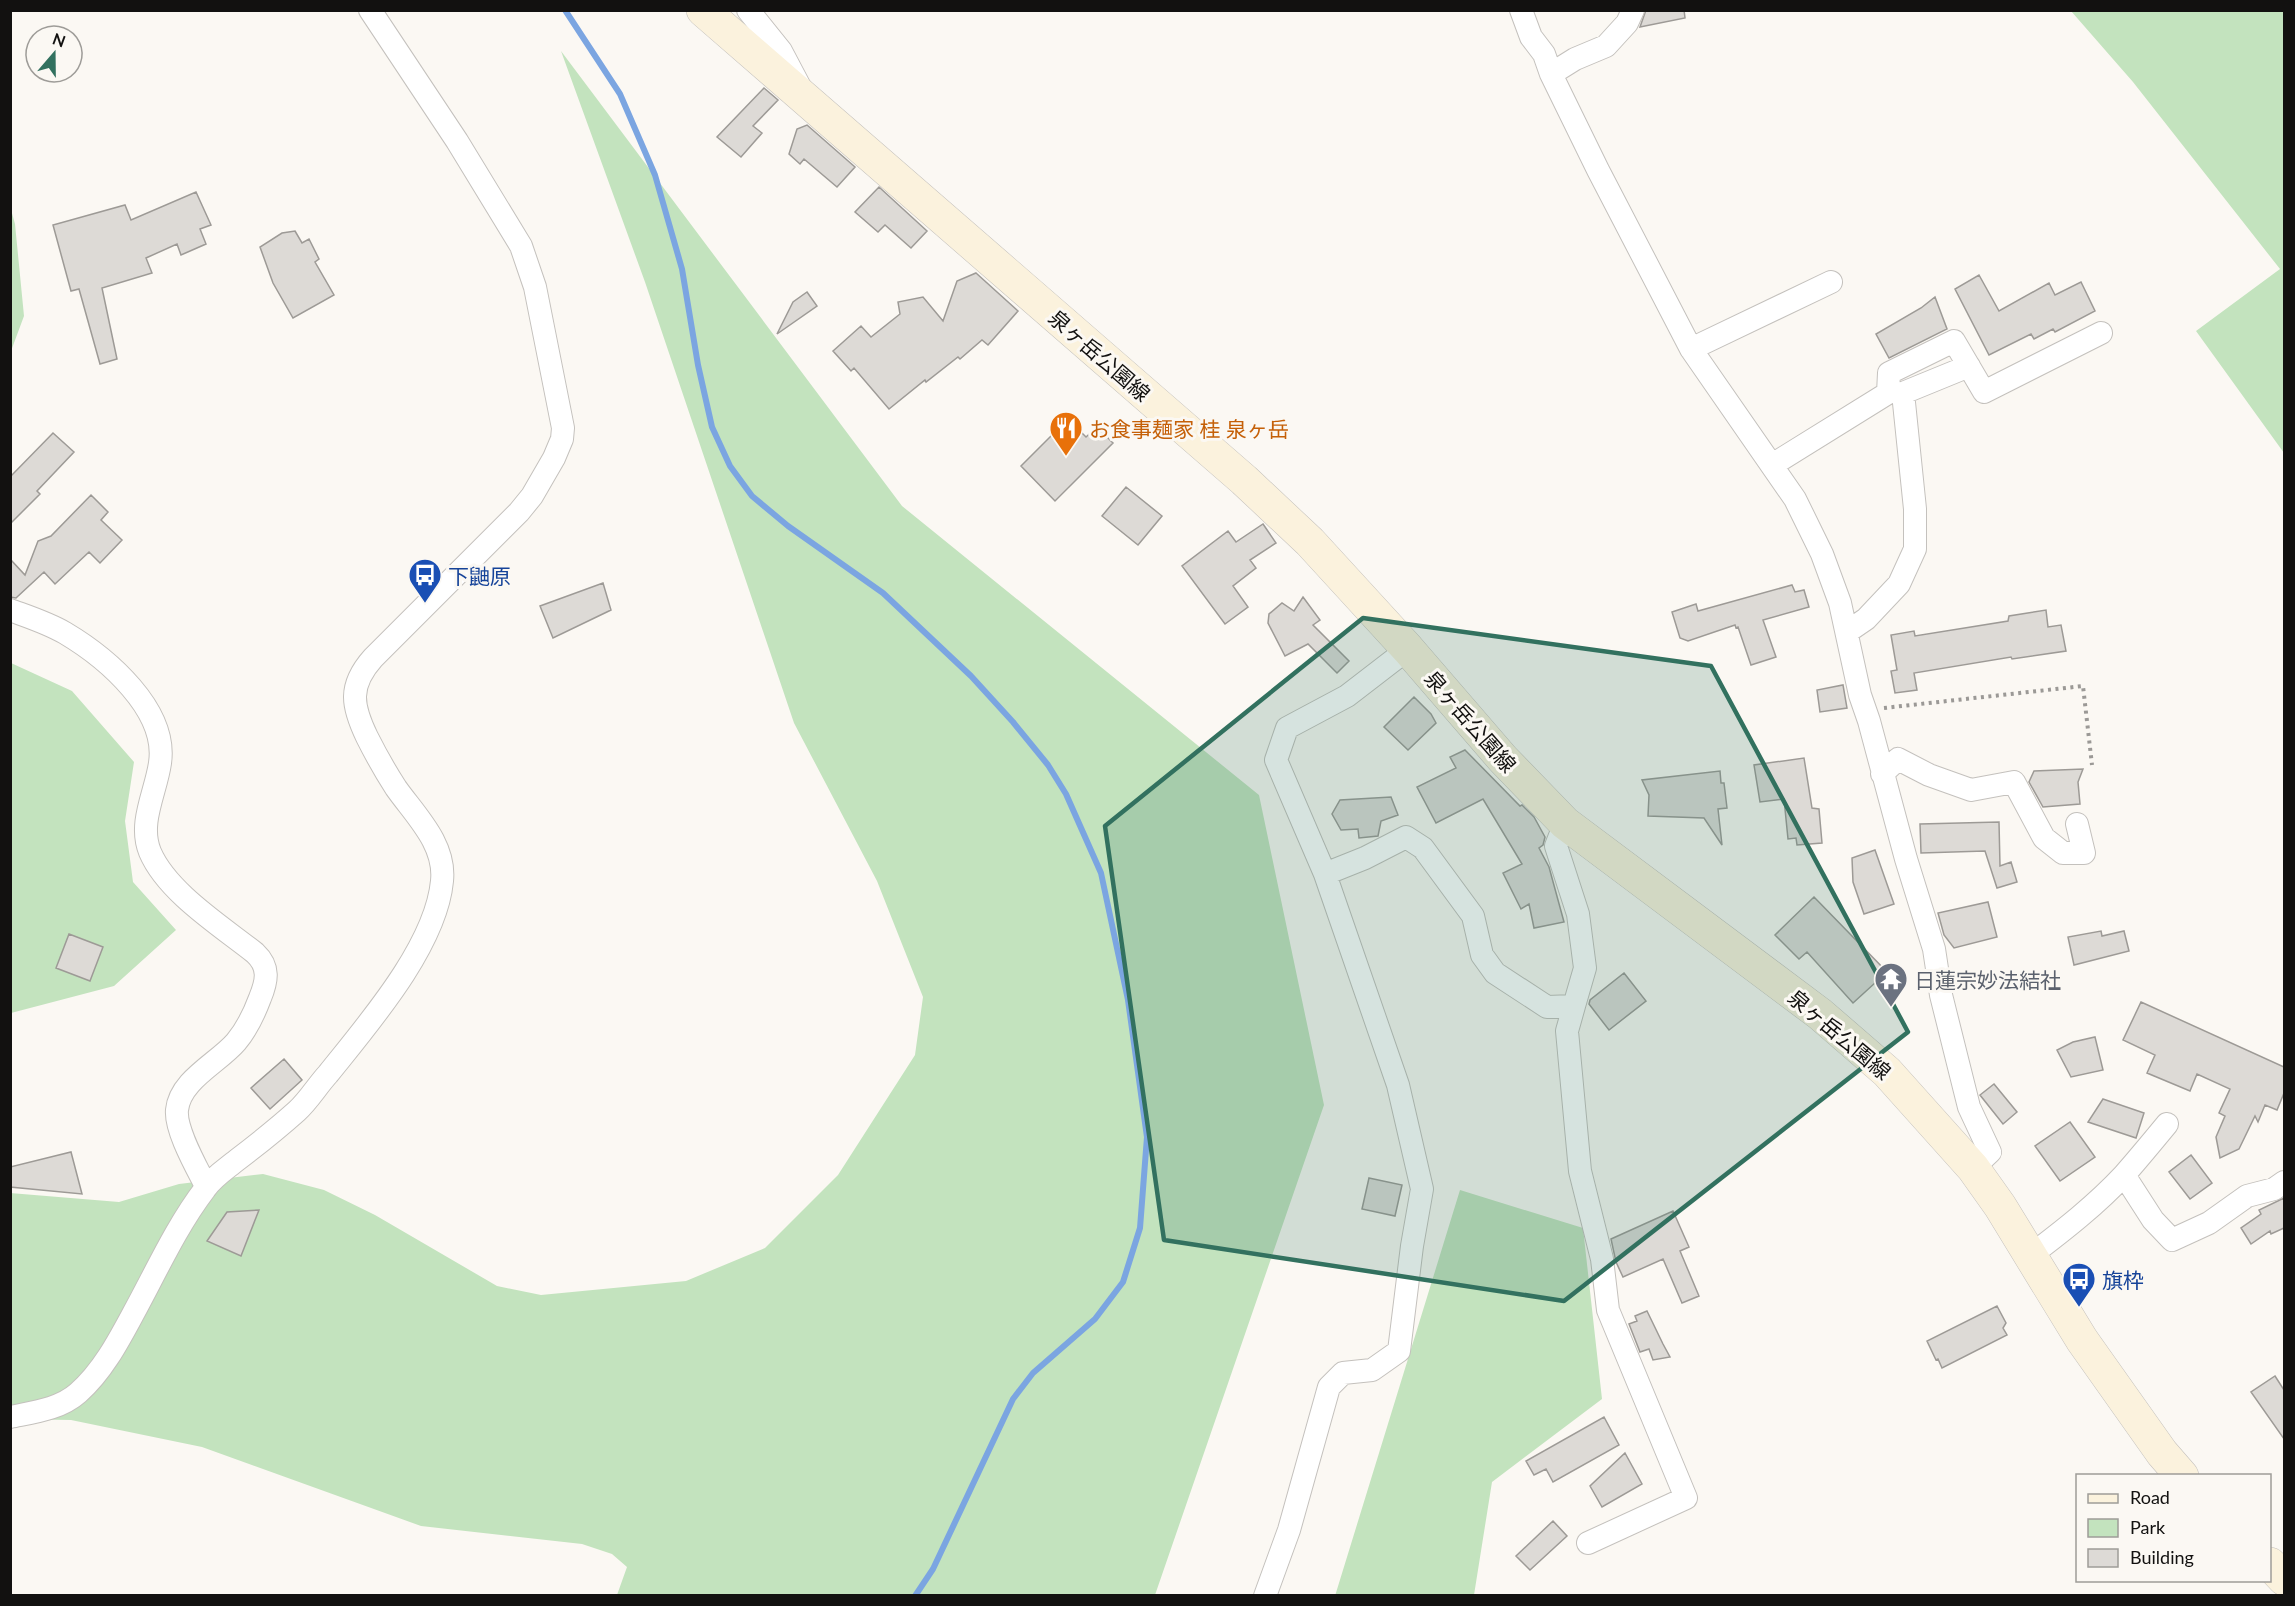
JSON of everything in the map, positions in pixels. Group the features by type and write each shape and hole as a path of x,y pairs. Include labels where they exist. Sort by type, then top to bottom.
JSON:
{"main road":[{"name":"泉ヶ岳公園線","path":"703,10 1244,480 1310,542 1503,759 1565,823 1820,1014 1887,1072 1973,1168 2000,1206 2095,1358 2156,1444 2180,1474"},
{"path":"2271,1565 2284,1579"}],"street":[{"path":"10,1417 59,1405 78,1394 90,1381 114,1350 181,1225 206,1186 277,1129 312,1096 406,969 428,930 436,909 442,879 437,849 378,759 360,722 354,700 354,689 373,658 526,504 546,473 562,439 562,415 547,339 535,287 521,246 457,141 370,10"},
{"path":"748,10 781,51 807,99"},
{"path":"1521,10 1530,37 1544,54 1551,74 1691,350 1795,499 1822,554 1847,632 1860,695 1934,950 1941,995 1969,1107 1990,1152 1973,1168"},
{"path":"1551,74 1575,59 1606,45 1626,23 1633,10"},
{"path":"1691,350 1831,282"},
{"path":"1772,465 1888,393 1889,373 1954,341 1984,392 2101,333"},
{"path":"1847,632 1866,619 1899,584 1915,549 1915,509 1904,393 1969,366"},
{"path":"10,610 42,621 66,633 120,676 150,710 157,726 161,751 158,778 146,825 150,852 170,883 255,953 266,968 265,986 248,1025 220,1058 188,1085 177,1109 183,1134 206,1186"},
{"path":"1265,1596 1290,1530 1329,1387 1343,1373 1372,1370 1399,1351 1412,1246 1422,1189 1398,1084 1325,874 1276,760 1287,728 1347,696 1408,650"},
{"path":"1882,774 1898,759 1929,775 1971,790 2014,782 2044,838 2063,853 2084,853 2078,824"},
{"path":"1565,823 1556,846 1578,914 1585,968 1567,1031 1580,1171 1602,1259 1608,1310 1686,1498 1588,1543"},
{"path":"1325,874 1365,858 1406,837 1423,848 1473,916 1482,955 1495,973 1547,1006 1574,1006"},
{"path":"2031,1255 2070,1226 2124,1175 2167,1124"},
{"path":"2124,1175 2153,1220 2172,1240 2209,1223 2247,1196 2274,1189 2284,1182"}],"path":[{"path":"1866,711 2083,686 2092,765"}],"highlighted area":[{"path":"1363,618 1711,666 1908,1032 1564,1301 1164,1240 1105,826"}],"green space":[{"path":"2071,11 2284,11 2284,453 2196,331 2280,269 2133,82"},
{"path":"561,51 902,506 1259,795 1324,1105 1155,1595 617,1595 627,1567 612,1554 582,1544 421,1526 202,1447 71,1420 11,1419 10,1193 119,1202 179,1184 263,1174 324,1190 375,1215 497,1286 541,1295 686,1281 765,1248 838,1175 915,1055 923,997 877,881 794,723 645,282"},
{"path":"10,206 15,224 24,316 11,351"},
{"path":"11,663 72,691 134,762 125,821 133,882 176,930 114,986 11,1013"},
{"path":"1460,1190 1583,1228 1602,1399 1492,1482 1474,1595 1335,1596"}],"building":[{"path":"1646,10 1684,10 1685,18 1640,27"},
{"path":"764,88 778,100 753,126 762,133 741,157 717,137"},
{"path":"807,125 855,167 837,187 804,159 800,164 789,154 797,129"},
{"path":"879,187 927,231 911,248 885,225 878,232 855,212"},
{"path":"196,192 211,225 200,229 206,244 181,255 177,244 146,258 152,273 102,288 117,359 100,364 79,289 71,291 53,225 125,205 131,220"},
{"path":"295,231 302,243 309,239 319,259 315,262 334,295 293,318 273,283 260,247 282,233"},
{"path":"976,273 1018,311 988,345 982,340 960,359 958,357 926,382 925,380 889,409 854,368 851,371 833,351 861,326 871,337 900,314 898,302 923,297 943,321 957,281"},
{"path":"1979,275 1999,311 2049,283 2055,295 2081,282 2095,311 2055,332 2053,329 2034,339 2031,334 1989,355 1955,289"},
{"path":"807,292 817,306 777,334 793,302"},
{"path":"1935,297 1947,329 1889,358 1876,334 1921,308"},
{"path":"1068,419 1086,437 1097,427 1113,443 1055,501 1021,466"},
{"path":"53,433 74,452 37,491 40,494 10,524 10,477"},
{"path":"1126,487 1162,516 1138,545 1102,516"},
{"path":"91,495 108,512 101,520 122,540 100,563 89,552 55,584 44,572 16,598 10,597 10,559 25,575 38,541 51,536"},
{"path":"1263,524 1276,543 1250,560 1256,568 1233,586 1248,607 1225,624 1182,566 1228,531 1236,542"},
{"path":"603,583 611,610 553,638 540,606"},
{"path":"1792,585 1795,592 1804,590 1809,607 1763,620 1776,657 1751,665 1738,627 1736,628 1735,625 1688,641 1680,638 1672,612 1696,604 1698,611"},
{"path":"1303,597 1320,620 1313,625 1349,661 1337,673 1308,644 1285,656 1268,623 1269,614 1282,603 1294,611"},
{"path":"2046,610 2048,627 2061,625 2066,651 2012,659 2011,657 1914,673 1917,690 1895,693 1891,671 1897,670 1891,635 1914,631 1915,636 2008,621 2009,616"},
{"path":"1843,685 1847,708 1820,712 1817,690"},
{"path":"1414,697 1431,714 1436,723 1408,750 1384,727"},
{"path":"1465,750 1520,806 1522,805 1534,817 1545,837 1543,845 1539,848 1549,867 1564,922 1534,928 1529,904 1521,909 1503,873 1522,864 1483,799 1436,823 1417,787 1456,768 1450,757"},
{"path":"1804,758 1812,808 1819,809 1822,843 1797,845 1796,838 1788,839 1784,799 1760,802 1754,765"},
{"path":"2083,769 2078,782 2080,804 2043,807 2029,782 2034,771"},
{"path":"1720,771 1727,808 1718,809 1722,845 1704,818 1648,816 1649,795 1642,780"},
{"path":"1391,797 1398,815 1381,821 1378,836 1359,838 1358,829 1341,830 1332,814 1340,800"},
{"path":"1999,822 2000,866 2011,862 2017,882 1997,888 1985,851 1921,853 1920,824"},
{"path":"1875,850 1894,904 1864,914 1853,882 1852,858"},
{"path":"1814,897 1887,972 1853,1003 1807,952 1799,959 1775,935"},
{"path":"1988,902 1997,937 1954,948 1944,935 1938,913"},
{"path":"2101,931 2102,936 2124,931 2129,951 2074,965 2068,937"},
{"path":"69,934 103,947 90,981 56,968"},
{"path":"1624,973 1646,1001 1609,1030 1589,1004 1590,1000"},
{"path":"2141,1002 2284,1067 2284,1093 2277,1110 2265,1105 2258,1122 2255,1116 2239,1149 2220,1158 2216,1137 2225,1116 2219,1113 2230,1089 2197,1074 2190,1091 2147,1073 2155,1055 2123,1040"},
{"path":"2095,1037 2103,1070 2071,1077 2057,1050 2073,1042"},
{"path":"284,1059 302,1080 270,1109 251,1088"},
{"path":"1994,1084 2017,1112 2003,1124 1980,1095"},
{"path":"2103,1099 2144,1113 2136,1138 2088,1122"},
{"path":"2070,1122 2095,1157 2060,1181 2035,1146"},
{"path":"71,1152 82,1194 10,1187 10,1167"},
{"path":"2191,1155 2212,1183 2190,1199 2169,1172"},
{"path":"1369,1178 1402,1185 1395,1216 1362,1209"},
{"path":"2284,1198 2284,1228 2271,1234 2270,1231 2251,1244 2241,1228 2261,1214 2259,1210"},
{"path":"259,1210 241,1256 207,1241 227,1212"},
{"path":"1673,1211 1689,1247 1680,1251 1699,1296 1682,1303 1663,1259 1623,1277 1616,1262 1611,1239"},
{"path":"1997,1306 2006,1323 2003,1328 2007,1335 1942,1368 1927,1341"},
{"path":"1647,1311 1670,1357 1653,1360 1649,1349 1640,1352 1629,1324 1637,1321 1635,1316"},
{"path":"2275,1376 2284,1390 2284,1439 2251,1392"},
{"path":"1604,1417 1619,1445 1553,1482 1546,1469 1534,1475 1526,1461"},
{"path":"1625,1453 1642,1484 1602,1507 1590,1486"},
{"path":"1553,1521 1567,1536 1530,1570 1516,1556"}],"waterway":[{"path":"565,10 620,94 655,175 682,269 698,365 712,427 730,466 752,496 788,526 883,593 971,676 1013,722 1048,765 1066,794 1101,873 1128,1000 1147,1137 1140,1228 1123,1282 1095,1319 1033,1373 1013,1399 933,1569 915,1596"}],"place":[{"name":"お食事麺家 桂 泉ヶ岳","path":"1066,457"},
{"name":"下鼬原","path":"425,604"},
{"name":"日蓮宗妙法結社","path":"1891,1008"},
{"name":"旗枠","path":"2079,1308"}]}
